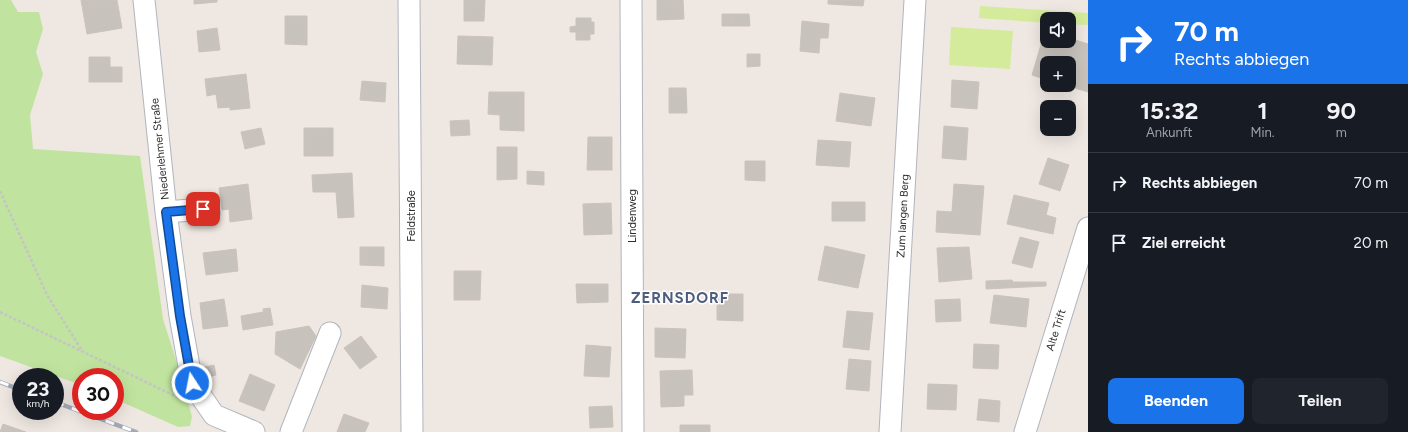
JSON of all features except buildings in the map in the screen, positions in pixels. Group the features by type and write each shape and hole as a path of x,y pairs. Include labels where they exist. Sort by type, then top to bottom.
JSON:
{"street":[{"name":"Niederlehmer Straße","path":"144,0 166,212 180,316 192,383 214,415 254,432"},
{"name":"Feldstraße","path":"409,0 412,432"},
{"name":"Lindenweg","path":"631,0 633,432"},
{"name":"Zum langen Berg","path":"890,432 915,0"},
{"path":"166,212 203,209 209,213"},
{"name":"Alte Trift","path":"1025,432 1088,228"},
{"path":"291,432 330,333"}],"path":[{"path":"0,191 47,295 84,352"},
{"path":"0,312 180,399"}],"green space":[{"path":"0,0 11,0 18,12 39,12 43,29 36,52 43,74 30,115 33,149 140,156 163,319 184,385 192,417 190,426 178,427 124,403 124,368 72,368 72,382 64,379 64,368 34,368 0,356"},
{"path":"980,6 1073,12 1040,12 1040,22 979,18"},
{"path":"1076,12 1088,13 1088,25 1076,24"},
{"path":"951,27 1013,31 1010,69 949,65"}],"railway":[{"path":"0,382 12,387"},
{"path":"64,405 136,432"}],"district":[{"name":"ZERNSDORF","path":"680,298"}],"route":[{"path":"192,383 180,316 166,212 203,209"}]}
